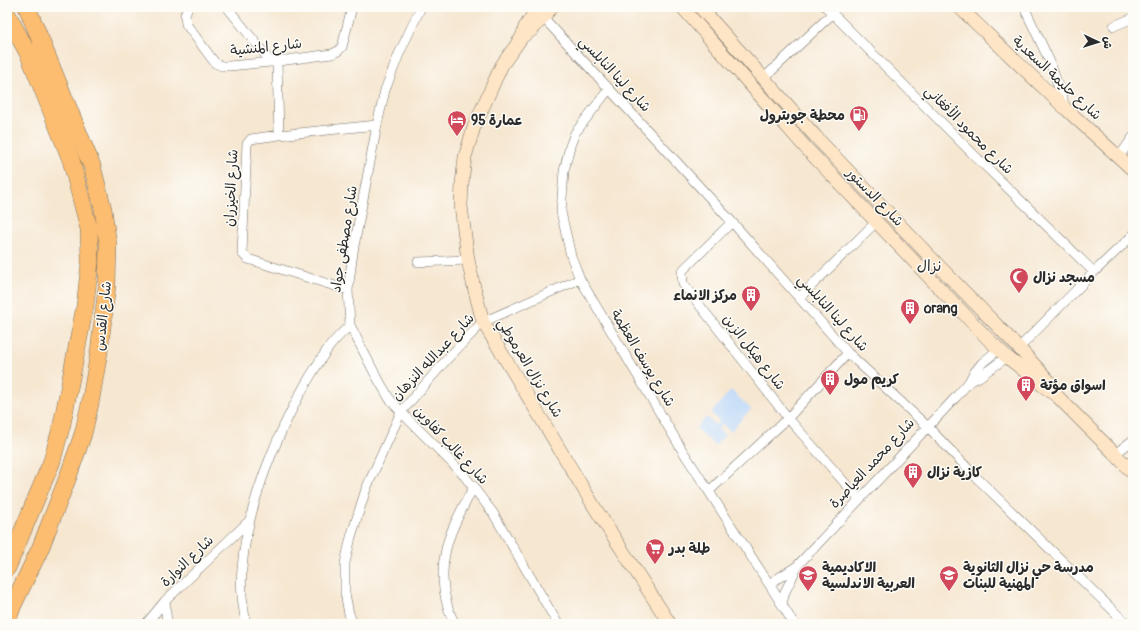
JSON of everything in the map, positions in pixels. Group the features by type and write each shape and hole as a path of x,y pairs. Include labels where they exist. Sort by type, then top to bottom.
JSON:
{"highway":[{"name":"شارع القدس","path":"7,622 13,604 40,549 83,434 99,352 107,286 108,245 104,209 92,166 27,7"},
{"name":"شارع القدس","path":"7,14 29,55 71,160 89,229 90,262 85,306 62,424 52,461 7,568"},
{"path":"28,518 49,524"},
{"path":"18,542 40,549"}],"street":[{"name":"شارع المنشية","path":"188,7 185,14 186,24 215,63 222,66 274,62 332,54 342,47 351,7"},
{"path":"227,7 274,62 279,135"},
{"name":"شارع مصطفى جواد","path":"350,325 348,290 353,252 377,125 385,90 399,54 421,7"},
{"name":"شارع نزال العرموطي","path":"552,7 538,10 527,35 522,37 502,65 474,127 465,157 461,206 468,260 483,322 595,508 670,624"},
{"name":"شارع الدستور","path":"682,7 758,91 805,147 876,222 1003,353 1058,397 1133,473"},
{"name":"شارع الدستور","path":"700,7 816,137 1050,381 1058,397"},
{"name":"شارع محمود الأفغاني","path":"826,7 1094,272"},
{"path":"1024,7 1050,62 1066,109"},
{"name":"شارع حليمة السعدية","path":"966,9 1066,109 1133,170"},
{"name":"شارع لينا النابلسي","path":"538,10 732,222 848,353 928,427 976,477 1127,624"},
{"path":"764,78 832,14"},
{"path":"1114,26 1133,18"},
{"name":"شارع يوسف العظمة","path":"609,89 576,133 570,146 564,171 561,212 571,256 580,279 682,450 770,584 794,624"},
{"name":"شارع الخيزران","path":"348,290 248,259 242,253 247,144 251,139 377,125"},
{"path":"1118,157 1133,137"},
{"name":"شارع هيكل الزبن","path":"732,222 684,269 682,272 683,284 788,418 859,499"},
{"path":"800,298 876,222"},
{"path":"1015,344 1133,235"},
{"path":"418,262 468,260"},
{"name":"شارع عبدالله النزهان","path":"353,624 349,614 345,593 345,563 351,537 366,489 401,412 448,358 483,322 580,279"},
{"path":"246,624 242,597 242,569 249,521 257,493 286,422 327,350 338,336 350,325"},
{"name":"شارع غالب كفاوين","path":"350,325 386,392 401,412 447,456 474,486 493,513 558,624"},
{"name":"شارع محمد العياصرة","path":"770,584 797,566 928,427 969,382 973,374 982,363 1003,353 1015,344"},
{"path":"709,491 788,418 848,353"},
{"path":"1115,454 1133,440"},
{"path":"455,624 445,595 444,557 453,528 474,486"},
{"name":"شارع النوارة","path":"146,624 165,601 249,521"},
{"name":"شارع محمد العياصرة","path":"782,604 785,592 797,566"},
{"path":"165,601 167,624"}],"shaded area":[{"path":"731,390 751,409 731,431 722,424 718,429 725,435 715,446 696,428 706,417 716,425 719,421 711,413"}],"place":[{"name":"محطة جوبترول","path":"859,132"},
{"name":"عمارة 95","path":"457,137"},
{"name":"مسجد نزال","path":"1019,294"},
{"name":"مركز الانماء","path":"751,312"},
{"name":"orang","path":"910,325"},
{"name":"كريم مول","path":"830,396"},
{"name":"اسواق مؤتة","path":"1026,402"},
{"name":"كازية نزال","path":"913,489"},
{"name":"طلة بدر","path":"655,565"},
{"name":"الاكاديمية العربية الاندلسية","path":"808,592"},
{"name":"مدرسة حي نزال الثانوية المهنية للبنات","path":"949,592"}],"district":[{"name":"نزال","path":"929,266"}]}
